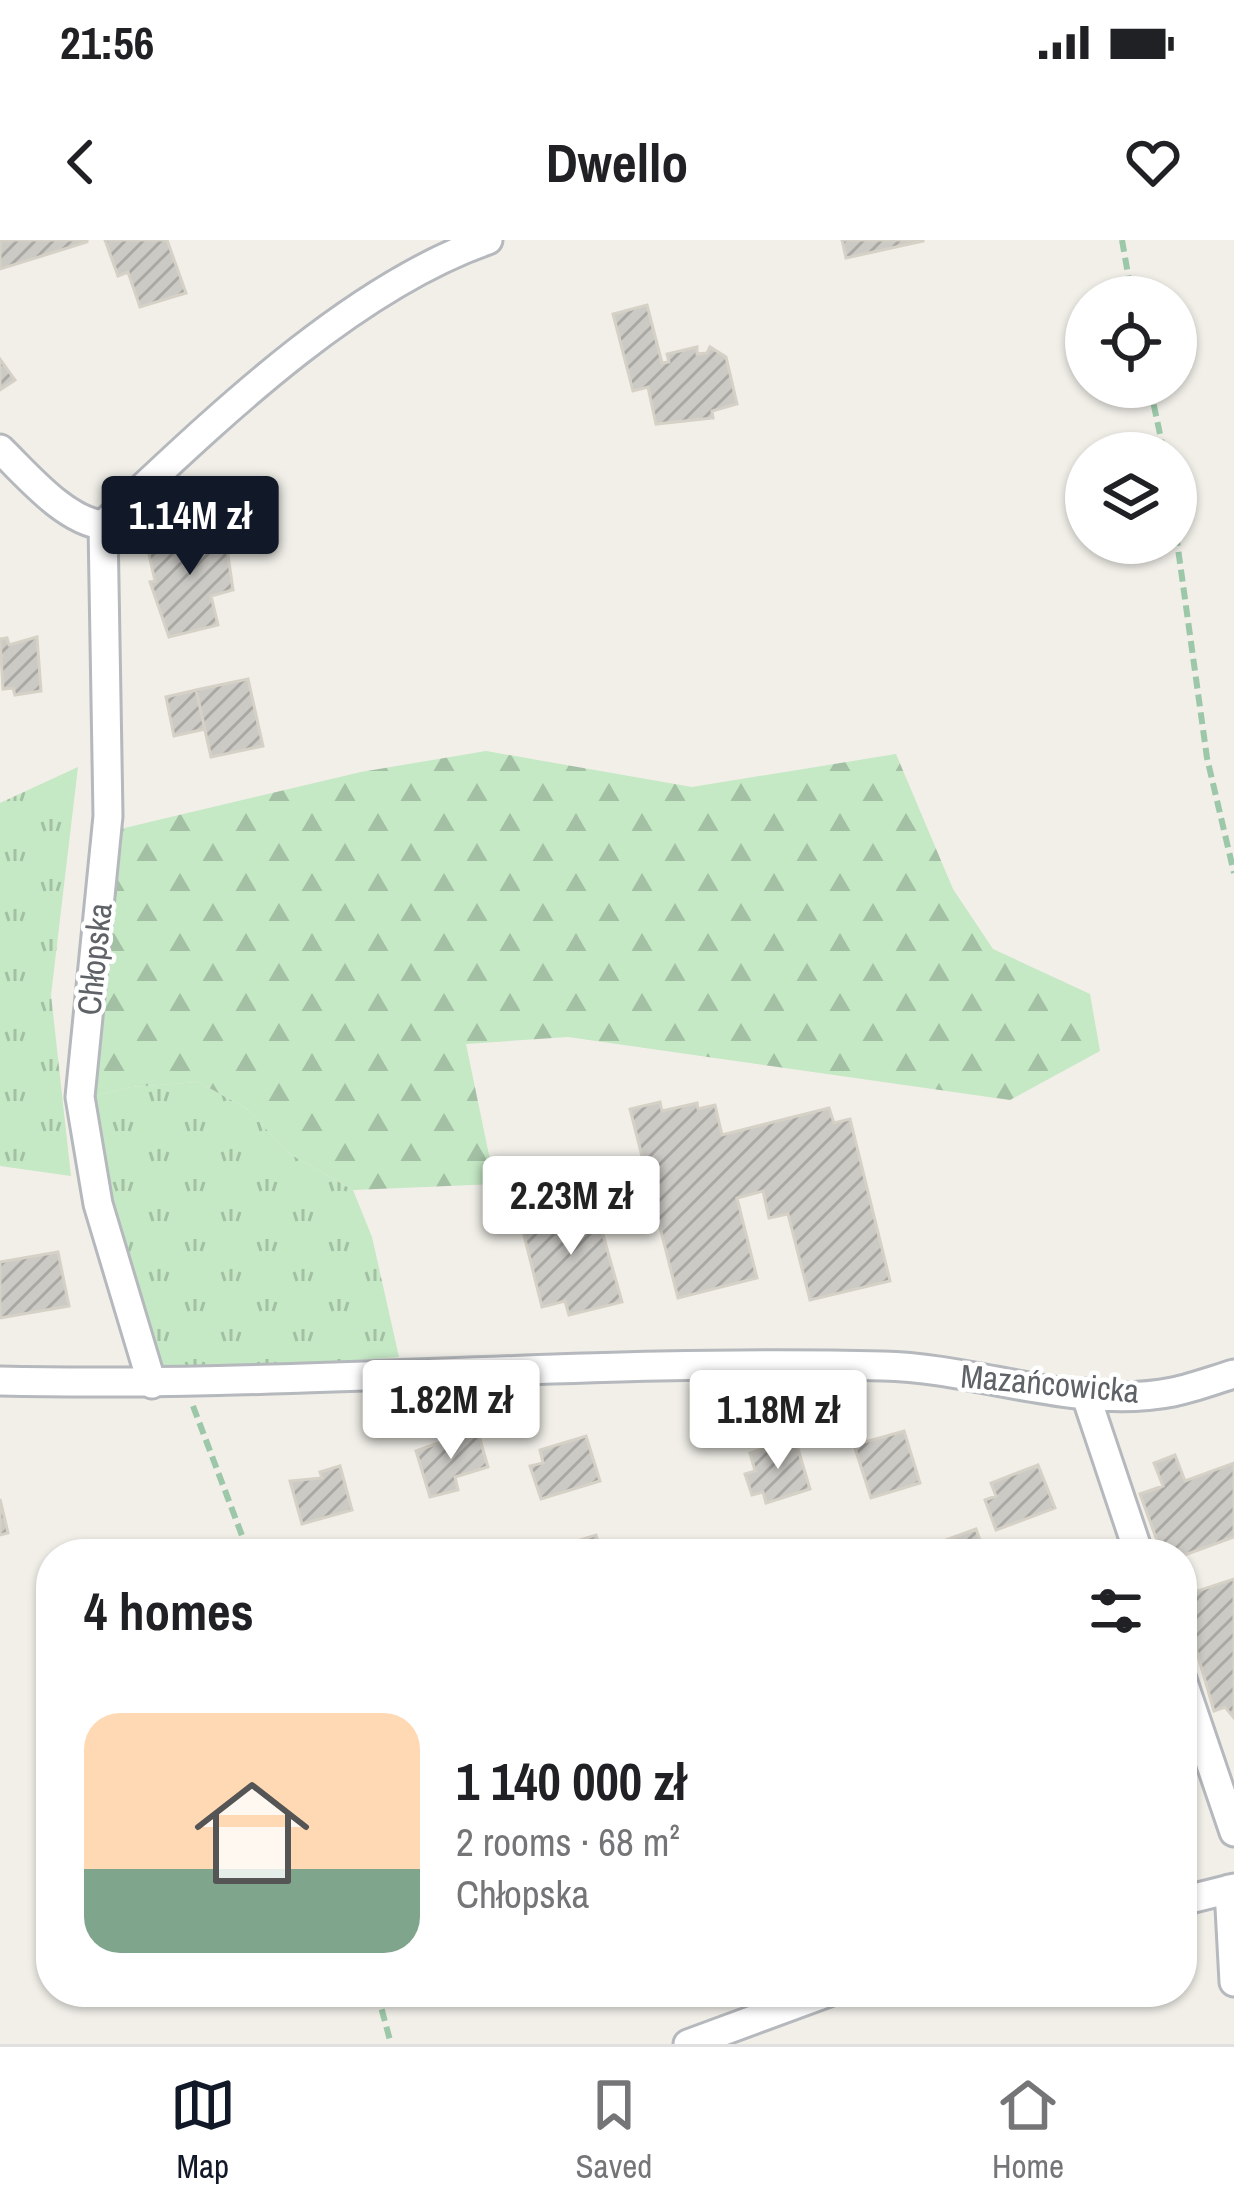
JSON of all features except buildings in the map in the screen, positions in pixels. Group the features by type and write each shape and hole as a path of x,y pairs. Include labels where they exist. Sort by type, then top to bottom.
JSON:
{"street":[{"path":"0,449 37,485 89,524 103,525 194,440 355,310 444,255 488,240"},
{"name":"Chłopska","path":"103,525 108,817 80,1096 98,1204 152,1384"},
{"name":"Mazańcowicka","path":"0,1381 152,1384 558,1365 889,1366 1085,1394 1170,1393 1234,1374"},
{"path":"1085,1394 1134,1539"},
{"path":"1197,1723 1234,1832"},
{"path":"1197,1897 1231,1888 1234,1982"},
{"path":"688,2044 789,2007"}],"path":[{"path":"1123,240 1129,276"},
{"path":"1180,564 1207,758 1234,873"},
{"path":"184,1383 243,1539"},
{"path":"380,2007 391,2044"}],"green space":[{"path":"486,751 692,787 896,754 953,889 993,949 1090,994 1100,1051 1010,1100 568,1037 466,1044 495,1184 353,1190 290,1154 246,1108 198,1082 131,1087 90,1097 116,830 361,772"},
{"path":"78,767 51,995 71,1176 0,1166 0,803"},
{"path":"198,1082 246,1108 290,1154 353,1190 372,1237 399,1357 159,1376 107,1202 90,1097 131,1087"}]}
